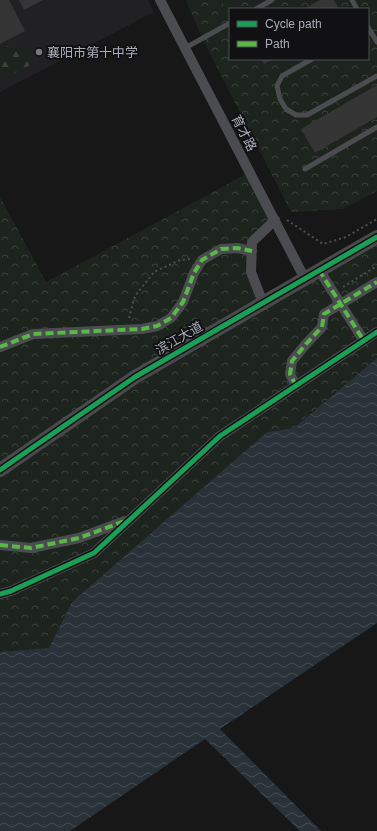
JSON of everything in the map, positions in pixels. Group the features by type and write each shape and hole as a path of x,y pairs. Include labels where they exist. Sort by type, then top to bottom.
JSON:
{"street":[{"name":"育才路","path":"160,0 279,219 305,279"},
{"path":"263,303 251,272 252,242 279,219"},
{"name":"滨江大道","path":"0,470 134,377 377,237"},
{"path":"0,346 34,334 142,329 157,326 171,318 183,302 194,273 202,260 221,249 237,248 252,251"},
{"path":"319,270 364,341"},
{"path":"296,386 290,374 292,362 306,344 322,328 324,314 377,282"},
{"path":"0,594 11,591 94,553 220,436 377,332"},
{"path":"0,545 31,548 79,538 131,519"}],"lane":[{"path":"258,8 272,0"},
{"path":"185,48 229,24"},
{"path":"369,29 377,42"},
{"path":"310,60 282,76 277,86 280,99 286,109 296,115 307,115 377,76"},
{"path":"305,169 377,127"}],"path":[{"path":"279,219 323,244 346,237 377,219"},
{"path":"124,330 129,320 135,296 154,272 180,260 205,258"},
{"path":"334,293 377,266"}],"shaded area":[{"name":"襄阳市第十中学","path":"0,0 148,0 154,12 0,92"}],"green space":[{"path":"186,0 377,0 377,191 343,209 291,212 202,38"},
{"path":"221,0 248,0 233,8 229,8 227,11"},
{"path":"10,44 32,49 30,65 0,81 0,52"},
{"path":"250,172 275,220 252,242 251,272 263,303 377,235 377,358 294,428 267,432 72,602 49,649 0,652 0,197 46,282"}],"water":[{"path":"377,358 377,623 220,729 321,831 300,831 205,739 70,831 0,831 0,652 49,648 72,602 267,432 294,428"}],"building":[{"path":"0,0 9,0 25,31 0,44"},
{"path":"19,0 43,0 24,10"},
{"path":"320,0 334,0 338,8 306,8"},
{"path":"262,60 271,60 264,64"},
{"path":"377,85 377,117 315,153 301,129"}],"marked path":[{"path":"0,347 33,334 142,329 157,326 171,318 183,302 194,273 202,260 221,249 237,248 252,251"},
{"path":"319,270 364,341"},
{"path":"296,386 290,374 292,361 322,327 324,314 377,282"},
{"path":"0,545 31,548 79,538 125,521"}],"cycle path":[{"path":"0,470 135,377 377,237"},
{"path":"0,594 11,591 94,553 220,436 377,332"}],"place":[{"name":"襄阳市第十中学","path":"39,52"}]}
